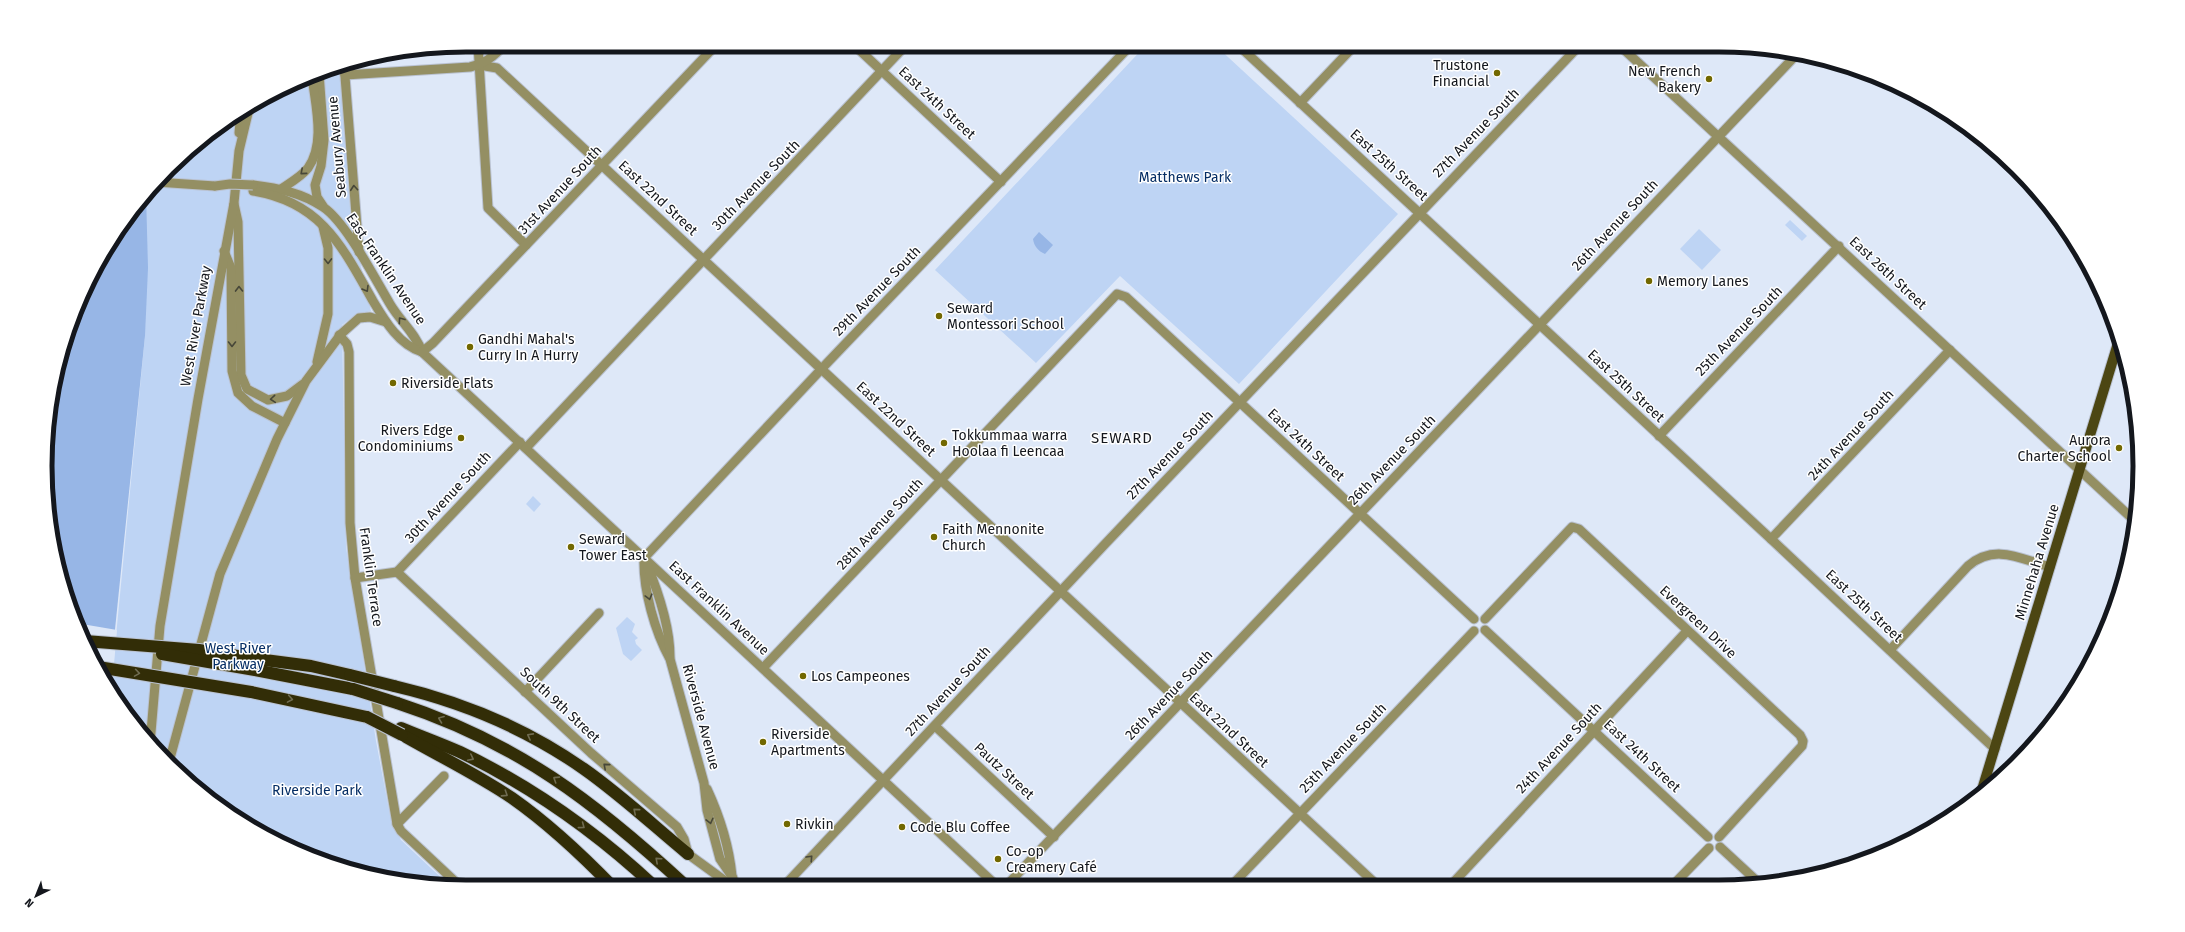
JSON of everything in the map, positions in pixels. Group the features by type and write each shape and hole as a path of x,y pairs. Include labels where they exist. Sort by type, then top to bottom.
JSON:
{"highway":[{"path":"92,642 256,665 353,689 397,703 474,733 505,748 546,772 608,816 679,880"},
{"path":"256,665 311,666 350,674 450,701 486,714 544,744 599,780 688,854"},
{"path":"105,668 251,692 362,715 401,732 460,753 513,780 547,801 595,836 647,880"},
{"path":"401,732 468,770 525,808 568,842 605,880"}],"main road":[{"name":"Minnehaha Avenue","path":"1984,783 2116,350"}],"street":[{"path":"478,52 488,208 526,245"},
{"path":"345,70 345,75 479,65 498,52"},
{"name":"31st Avenue South","path":"422,352 433,343 709,52"},
{"name":"East 24th Street","path":"862,52 1002,182"},
{"name":"30th Avenue South","path":"397,572 704,260 900,52"},
{"name":"29th Avenue South","path":"644,558 821,369 1002,182 1124,52"},
{"name":"East 25th Street","path":"1245,52 1772,539 1995,749"},
{"path":"1300,103 1348,52"},
{"name":"27th Avenue South","path":"790,880 1061,591 1573,52"},
{"name":"East 26th Street","path":"1627,52 1839,246 2129,516"},
{"name":"26th Avenue South","path":"1013,880 1792,59"},
{"name":"East 22nd Street","path":"479,65 497,68 1372,880"},
{"name":"Seabury Avenue","path":"345,75 360,255"},
{"path":"319,79 324,140 321,166 315,185 317,197 324,207"},
{"path":"281,189 308,168 317,148 318,136 313,82"},
{"name":"West River Parkway","path":"239,151 248,114"},
{"name":"West River Parkway","path":"151,734 160,626 224,251 234,203 241,119"},
{"path":"164,183 216,186 230,184 253,188"},
{"name":"East Franklin Avenue","path":"253,188 281,189 301,195 324,207 341,225 393,309 418,341 422,352"},
{"name":"East Franklin Avenue","path":"253,188 295,204 321,223 343,250 387,323 412,349 422,352 990,880"},
{"path":"234,203 237,211 238,222 241,375 247,389 268,400 287,396 306,382"},
{"path":"316,365 328,314 328,248 321,223"},
{"name":"25th Avenue South","path":"1659,436 1839,246"},
{"path":"224,251 231,268 232,371 236,388 246,402 286,423"},
{"name":"East 24th Street","path":"1117,294 1126,297 1474,619"},
{"name":"28th Avenue South","path":"763,668 1117,294"},
{"path":"169,755 220,574 286,423 306,382 316,365 339,335 359,318 370,317 387,323"},
{"name":"Franklin Terrace","path":"339,335 347,344 349,352 350,522 355,578 397,824"},
{"name":"24th Avenue South","path":"1772,539 1950,350"},
{"name":"Evergreen Drive","path":"1485,619 1572,527 1579,529 1687,631 1800,734 1803,741 1802,746 1719,837"},
{"path":"1890,650 1968,566 1980,557 1991,554 2003,554 2050,567"},
{"name":"Riverside Avenue","path":"644,558 655,586 669,636 670,660 704,782 707,810 720,859 731,880"},
{"path":"355,578 397,572"},
{"name":"South 9th Street","path":"397,572 591,753 677,827 684,839 688,854"},
{"path":"525,692 599,612"},
{"path":"1480,617 1485,619 1487,623 1485,630 1481,633 1474,631 1471,624 1474,619 1480,617"},
{"name":"East 24th Street","path":"1485,630 1708,837"},
{"name":"25th Avenue South","path":"1237,880 1474,631"},
{"name":"24th Avenue South","path":"1456,880 1687,631"},
{"name":"Pautz Street","path":"935,726 1054,837"},
{"path":"444,776 397,824 401,831 453,880"},
{"path":"1709,848 1706,841 1708,837 1712,835 1719,837 1721,841 1720,847"},
{"path":"1709,848 1716,850 1720,847"},
{"path":"1720,847 1754,878"},
{"path":"1678,880 1709,848"},
{"path":"688,854 727,880"}],"green space":[{"name":"Matthews Park","path":"1139,52 1223,52 1398,214 1239,384 1120,276 1036,363 935,270"},
{"name":"West River Parkway","path":"340,72 351,221 371,311 355,315 342,325 346,547 376,741 390,815 401,840 443,879 385,872 359,866 308,848 259,825 214,794 173,759 138,718 112,680 145,336 146,204 173,173 214,138 236,122 259,107 283,95"},
{"path":"1790,220 1807,236 1802,241 1785,225"},
{"path":"1699,229 1721,250 1702,270 1680,249"},
{"path":"533,496 541,504 534,512 526,504"},
{"path":"627,617 635,624 632,632 638,638 635,640 636,644 642,650 631,661 623,654 616,628"}],"shaded area":[{"path":"146,204 148,268 145,336 110,678 84,624 66,573 60,547 53,493 53,439 60,385 74,333 107,259"},
{"path":"1039,232 1053,245 1045,254 1034,244 1033,239"}],"pier":[{"path":"84,624 117,630 112,681 95,649"}],"place":[{"name":"Trustone Financial","path":"1497,73"},
{"name":"New French Bakery","path":"1709,79"},
{"name":"Memory Lanes","path":"1649,281"},
{"name":"Seward Montessori School","path":"939,316"},
{"name":"Gandhi Mahal's Curry In A Hurry","path":"470,347"},
{"name":"Riverside Flats","path":"393,383"},
{"name":"Rivers Edge Condominiums","path":"461,438"},
{"name":"Tokkummaa warra Hoolaa fi Leencaa","path":"944,443"},
{"name":"Aurora Charter School","path":"2119,448"},
{"name":"Faith Mennonite Church","path":"934,537"},
{"name":"Seward Tower East","path":"571,547"},
{"name":"Los Campeones","path":"803,676"},
{"name":"Riverside Apartments","path":"763,742"},
{"name":"Rivkin","path":"787,824"},
{"name":"Code Blu Coffee","path":"902,827"},
{"name":"Co-op Creamery Café","path":"998,859"}],"district":[{"name":"SEWARD","path":"1122,438"}],"park label":[{"name":"Riverside Park","path":"317,790"}]}
